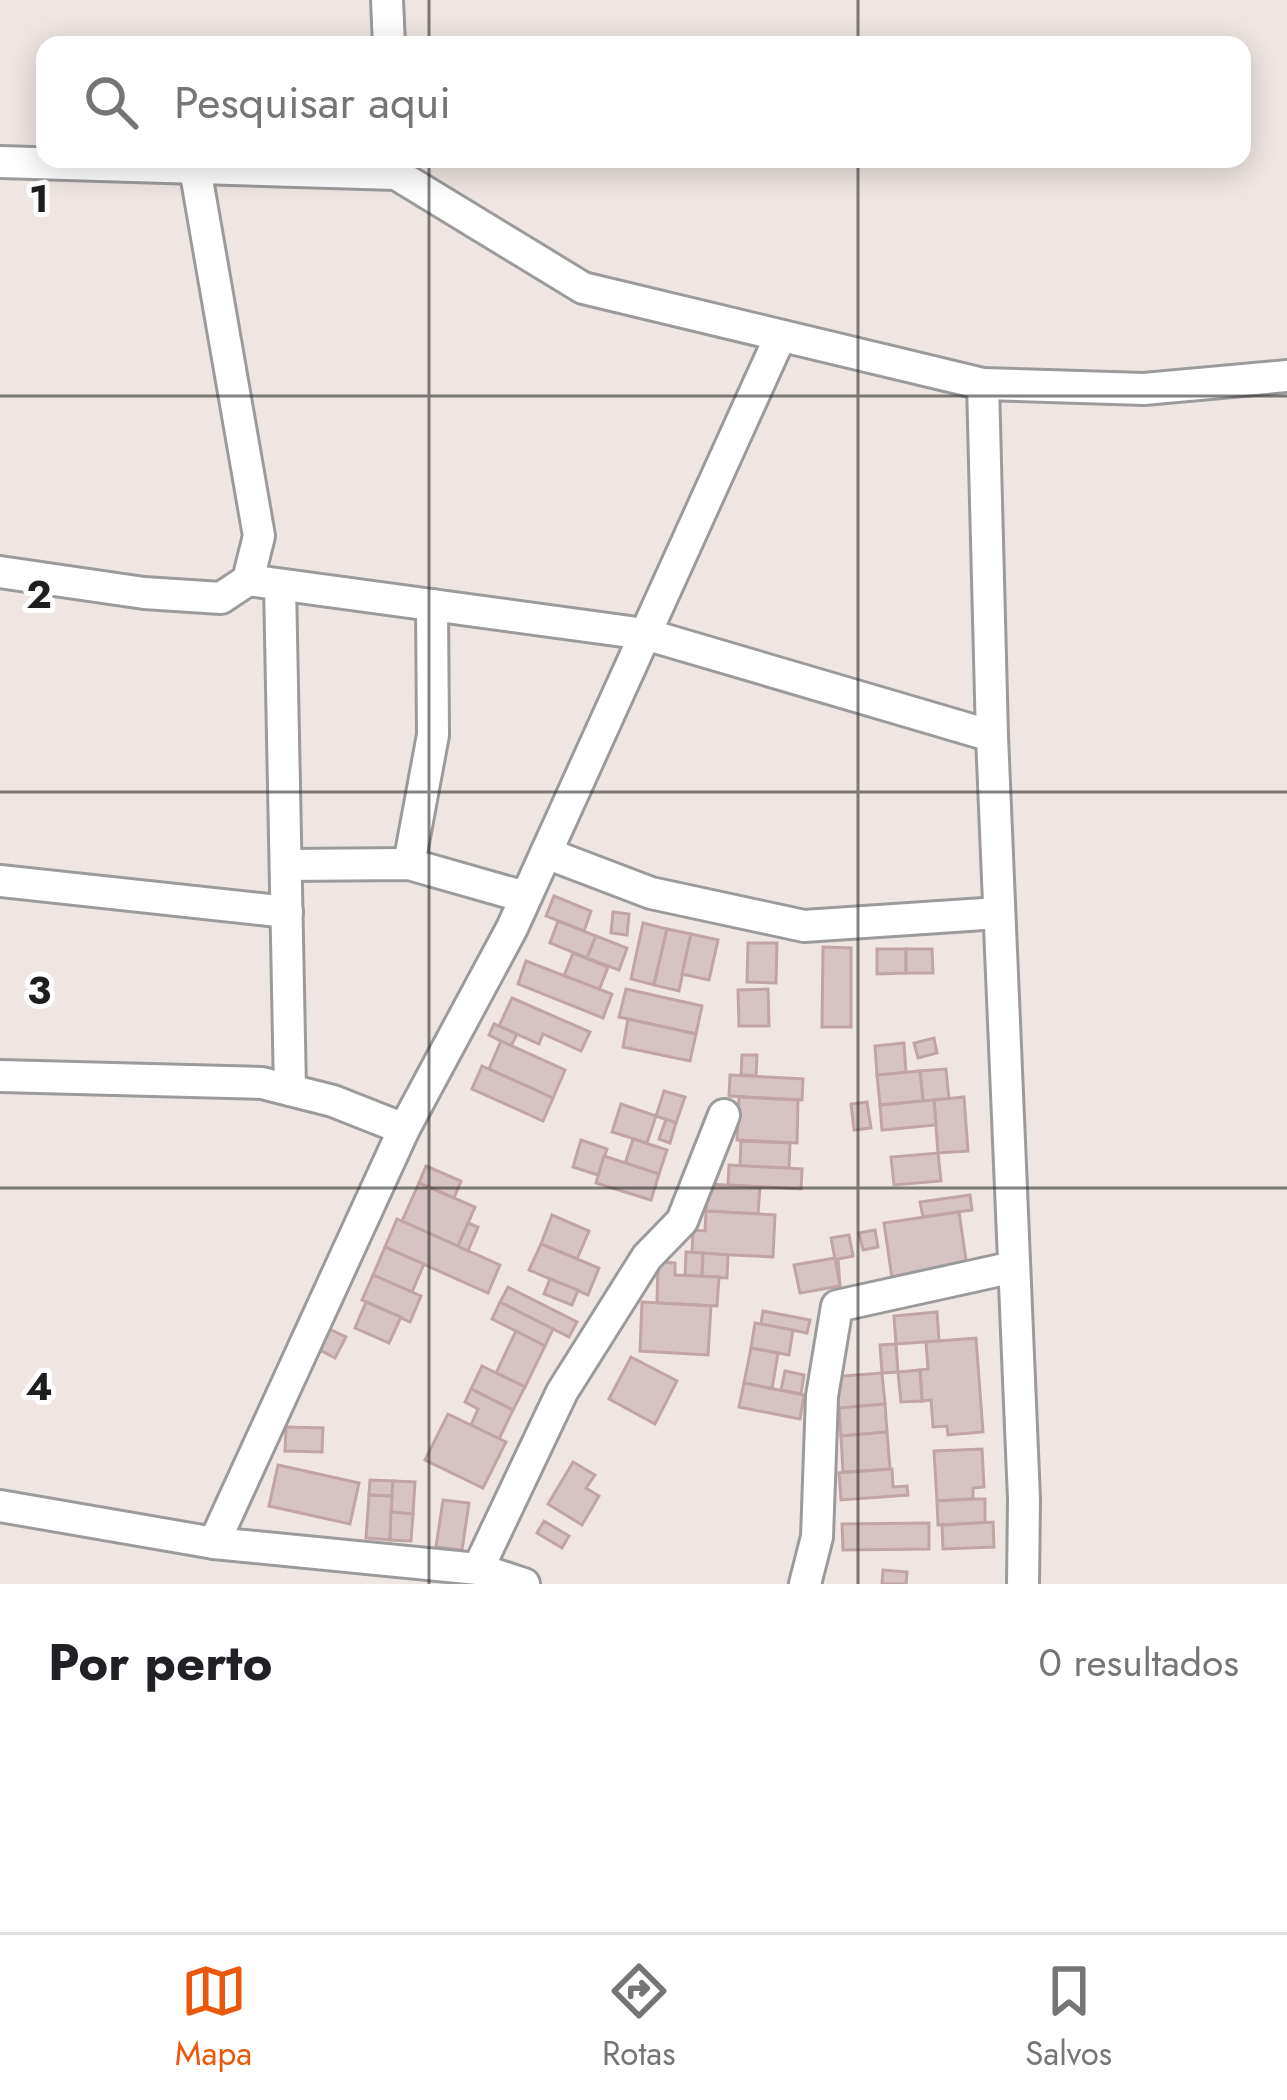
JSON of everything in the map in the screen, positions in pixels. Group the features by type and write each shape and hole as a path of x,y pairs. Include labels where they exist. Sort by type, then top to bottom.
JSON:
{"street":[{"path":"387,0 389,36"},
{"path":"0,162 36,163"},
{"path":"0,572 144,593 221,598 248,580 260,536 195,168"},
{"path":"398,168 583,288 780,337 983,383 1144,389 1287,376"},
{"path":"214,1543 404,1129 525,897 780,337"},
{"path":"983,383 992,736 1024,1499 1023,1584"},
{"path":"248,580 645,634 992,736"},
{"path":"280,585 290,1090"},
{"path":"409,864 433,735 432,605"},
{"path":"545,853 651,893 804,926 999,913"},
{"path":"286,865 409,864 525,897"},
{"path":"0,880 286,912"},
{"path":"0,1076 262,1083 333,1101 404,1129"},
{"path":"478,1568 562,1392 646,1257 682,1221 724,1115"},
{"path":"805,1584 817,1538 822,1396 837,1306 1014,1267"},
{"path":"0,1506 214,1543 478,1568 524,1584"}],"building":[{"path":"554,896 591,911 584,931 546,916"},
{"path":"613,912 629,914 627,935 611,933"},
{"path":"558,921 596,936 587,958 550,943"},
{"path":"643,923 667,929 654,985 631,979"},
{"path":"667,929 691,934 679,991 654,985"},
{"path":"691,934 718,940 709,980 682,974"},
{"path":"596,936 627,948 619,970 587,958"},
{"path":"748,943 777,943 776,983 747,982"},
{"path":"823,947 851,948 851,1027 822,1027"},
{"path":"877,949 906,949 906,973 877,974"},
{"path":"906,949 932,949 933,973 906,973"},
{"path":"573,953 608,967 599,990 564,976"},
{"path":"526,961 612,994 603,1018 518,984"},
{"path":"626,989 702,1006 696,1034 619,1017"},
{"path":"768,989 769,1026 739,1026 738,990"},
{"path":"512,998 590,1032 581,1051 543,1034 539,1044 499,1026"},
{"path":"628,1019 696,1034 690,1061 623,1047"},
{"path":"494,1024 517,1034 511,1046 489,1035"},
{"path":"934,1038 937,1053 918,1058 914,1043"},
{"path":"501,1041 565,1070 553,1098 489,1069"},
{"path":"904,1043 906,1073 877,1075 875,1046"},
{"path":"742,1055 757,1055 756,1076 741,1075"},
{"path":"482,1066 553,1098 543,1121 472,1089"},
{"path":"946,1069 949,1099 923,1101 920,1071"},
{"path":"920,1071 923,1101 880,1105 877,1075"},
{"path":"730,1075 803,1079 802,1100 729,1096"},
{"path":"664,1091 685,1097 676,1123 656,1116"},
{"path":"739,1097 798,1100 797,1143 737,1140"},
{"path":"964,1097 968,1151 938,1153 934,1100"},
{"path":"934,1100 936,1125 882,1130 880,1105"},
{"path":"867,1102 871,1128 854,1130 851,1104"},
{"path":"621,1104 656,1116 647,1143 612,1132"},
{"path":"666,1119 676,1123 670,1143 659,1139"},
{"path":"633,1139 667,1150 659,1174 625,1164"},
{"path":"581,1140 607,1149 598,1175 573,1167"},
{"path":"741,1141 790,1143 789,1168 740,1166"},
{"path":"938,1153 941,1181 894,1185 891,1157"},
{"path":"604,1156 659,1174 651,1200 596,1183"},
{"path":"729,1165 802,1169 801,1189 728,1185"},
{"path":"426,1166 461,1181 454,1198 419,1183"},
{"path":"419,1183 475,1207 458,1246 402,1221"},
{"path":"707,1184 760,1187 758,1214 706,1211"},
{"path":"970,1195 972,1210 923,1217 920,1202"},
{"path":"706,1211 775,1215 773,1257 692,1253 693,1230 705,1231"},
{"path":"959,1212 967,1267 892,1278 884,1223"},
{"path":"552,1215 589,1231 577,1259 541,1244"},
{"path":"397,1219 500,1265 488,1293 385,1247"},
{"path":"468,1223 478,1227 468,1251 458,1246"},
{"path":"875,1230 878,1247 863,1250 859,1233"},
{"path":"849,1235 853,1256 838,1259 840,1286 831,1238"},
{"path":"541,1244 599,1268 588,1295 529,1270"},
{"path":"385,1247 424,1264 412,1292 373,1275"},
{"path":"686,1252 703,1253 702,1277 685,1276"},
{"path":"703,1253 728,1255 727,1278 702,1277"},
{"path":"835,1258 840,1286 800,1293 794,1265"},
{"path":"658,1262 675,1263 675,1275 719,1277 717,1306 657,1303"},
{"path":"373,1275 421,1296 410,1322 362,1300"},
{"path":"550,1279 578,1290 572,1305 544,1294"},
{"path":"508,1287 577,1322 569,1337 500,1302"},
{"path":"366,1302 401,1317 389,1343 355,1328"},
{"path":"500,1302 553,1329 545,1346 492,1319"},
{"path":"642,1302 711,1306 708,1355 640,1351"},
{"path":"763,1311 810,1320 807,1333 761,1324"},
{"path":"937,1312 939,1341 896,1344 894,1316"},
{"path":"755,1323 793,1330 789,1355 751,1348"},
{"path":"327,1328 346,1337 335,1358 316,1348"},
{"path":"516,1331 545,1346 525,1387 496,1373"},
{"path":"976,1338 983,1432 948,1435 947,1426 933,1427 931,1400 922,1401 920,1370 928,1369 926,1342"},
{"path":"896,1344 898,1372 882,1373 880,1345"},
{"path":"751,1348 778,1353 772,1389 744,1383"},
{"path":"631,1357 677,1381 655,1424 609,1399"},
{"path":"482,1366 525,1387 513,1410 471,1389"},
{"path":"920,1370 922,1401 901,1402 898,1372"},
{"path":"785,1371 804,1375 801,1394 781,1390"},
{"path":"882,1373 885,1404 833,1409 831,1377"},
{"path":"744,1383 804,1395 800,1419 739,1407"},
{"path":"471,1389 513,1410 499,1439 471,1425 478,1409 465,1402"},
{"path":"885,1404 887,1432 841,1436 839,1408"},
{"path":"448,1414 506,1442 483,1488 425,1460"},
{"path":"286,1427 323,1428 322,1452 285,1451"},
{"path":"887,1432 890,1469 843,1472 841,1436"},
{"path":"982,1449 984,1487 973,1488 973,1499 937,1501 934,1451"},
{"path":"573,1462 595,1475 586,1488 599,1496 582,1525 548,1504"},
{"path":"278,1465 359,1483 350,1524 269,1506"},
{"path":"892,1469 893,1487 907,1486 908,1495 841,1500 839,1473"},
{"path":"370,1480 393,1481 392,1496 369,1495"},
{"path":"393,1481 415,1482 413,1514 391,1512"},
{"path":"369,1495 392,1496 390,1540 366,1538"},
{"path":"985,1499 985,1523 938,1525 937,1501"},
{"path":"443,1500 469,1503 462,1550 436,1547"},
{"path":"391,1512 413,1514 411,1541 390,1540"},
{"path":"544,1521 569,1536 562,1548 537,1533"},
{"path":"993,1522 994,1547 943,1549 942,1525"},
{"path":"929,1523 929,1549 843,1550 842,1524"},
{"path":"883,1570 907,1572 906,1584 882,1584"}]}
